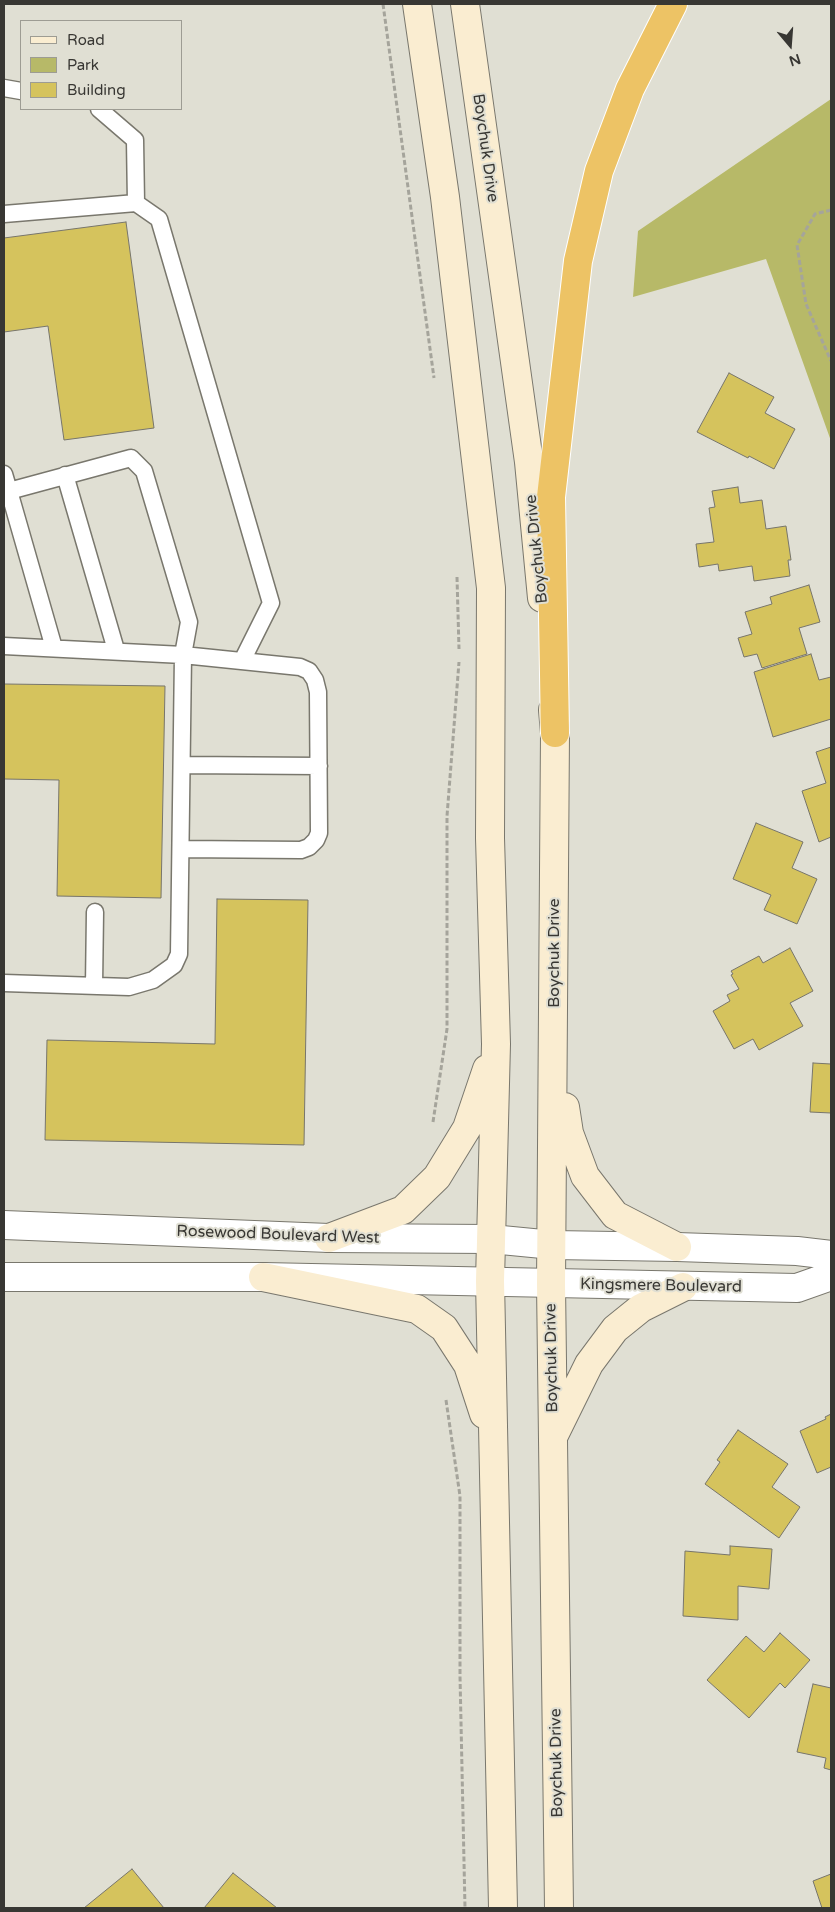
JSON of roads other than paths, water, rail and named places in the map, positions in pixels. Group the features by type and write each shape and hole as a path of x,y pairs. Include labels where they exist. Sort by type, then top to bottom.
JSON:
{"highway":[{"path":"556,733 551,497 578,261 598,170 630,89 673,4"}],"main road":[{"path":"417,4 445,197 491,588 490,838 496,1044 490,1281 503,1908"},
{"name":"Boychuk Drive","path":"465,4 529,462 556,733 553,1245 551,1284 559,1908"},
{"path":"554,1037 569,1133 585,1176 615,1214 677,1246"},
{"path":"330,1238 403,1210 437,1177 467,1128 496,1044"},
{"path":"263,1277 417,1309 444,1328 468,1365 493,1438"},
{"path":"553,1439 589,1364 615,1329 642,1308 683,1287"}],"street":[{"name":"Rosewood Boulevard West","path":"4,1225 330,1238 491,1239 553,1245"},
{"path":"553,1245 677,1246 797,1251 831,1255"},
{"name":"Kingsmere Boulevard","path":"490,1281 551,1284 797,1288 831,1276"},
{"path":"4,1277 263,1277 490,1281"}],"lane":[{"path":"4,88 20,91"},
{"path":"100,110 135,140 136,203"},
{"path":"4,214 136,203 159,219 271,603 242,661"},
{"path":"4,983 129,987 161,976 174,964 179,954 183,655 189,622 144,471 139,463 131,458 10,491"},
{"path":"4,474 54,648"},
{"path":"65,475 116,650"},
{"path":"4,646 116,650 183,655 300,667 309,671 315,680 318,692 319,833 309,847 301,850 181,849"},
{"path":"182,766 318,766"},
{"path":"94,986 95,912"}]}
